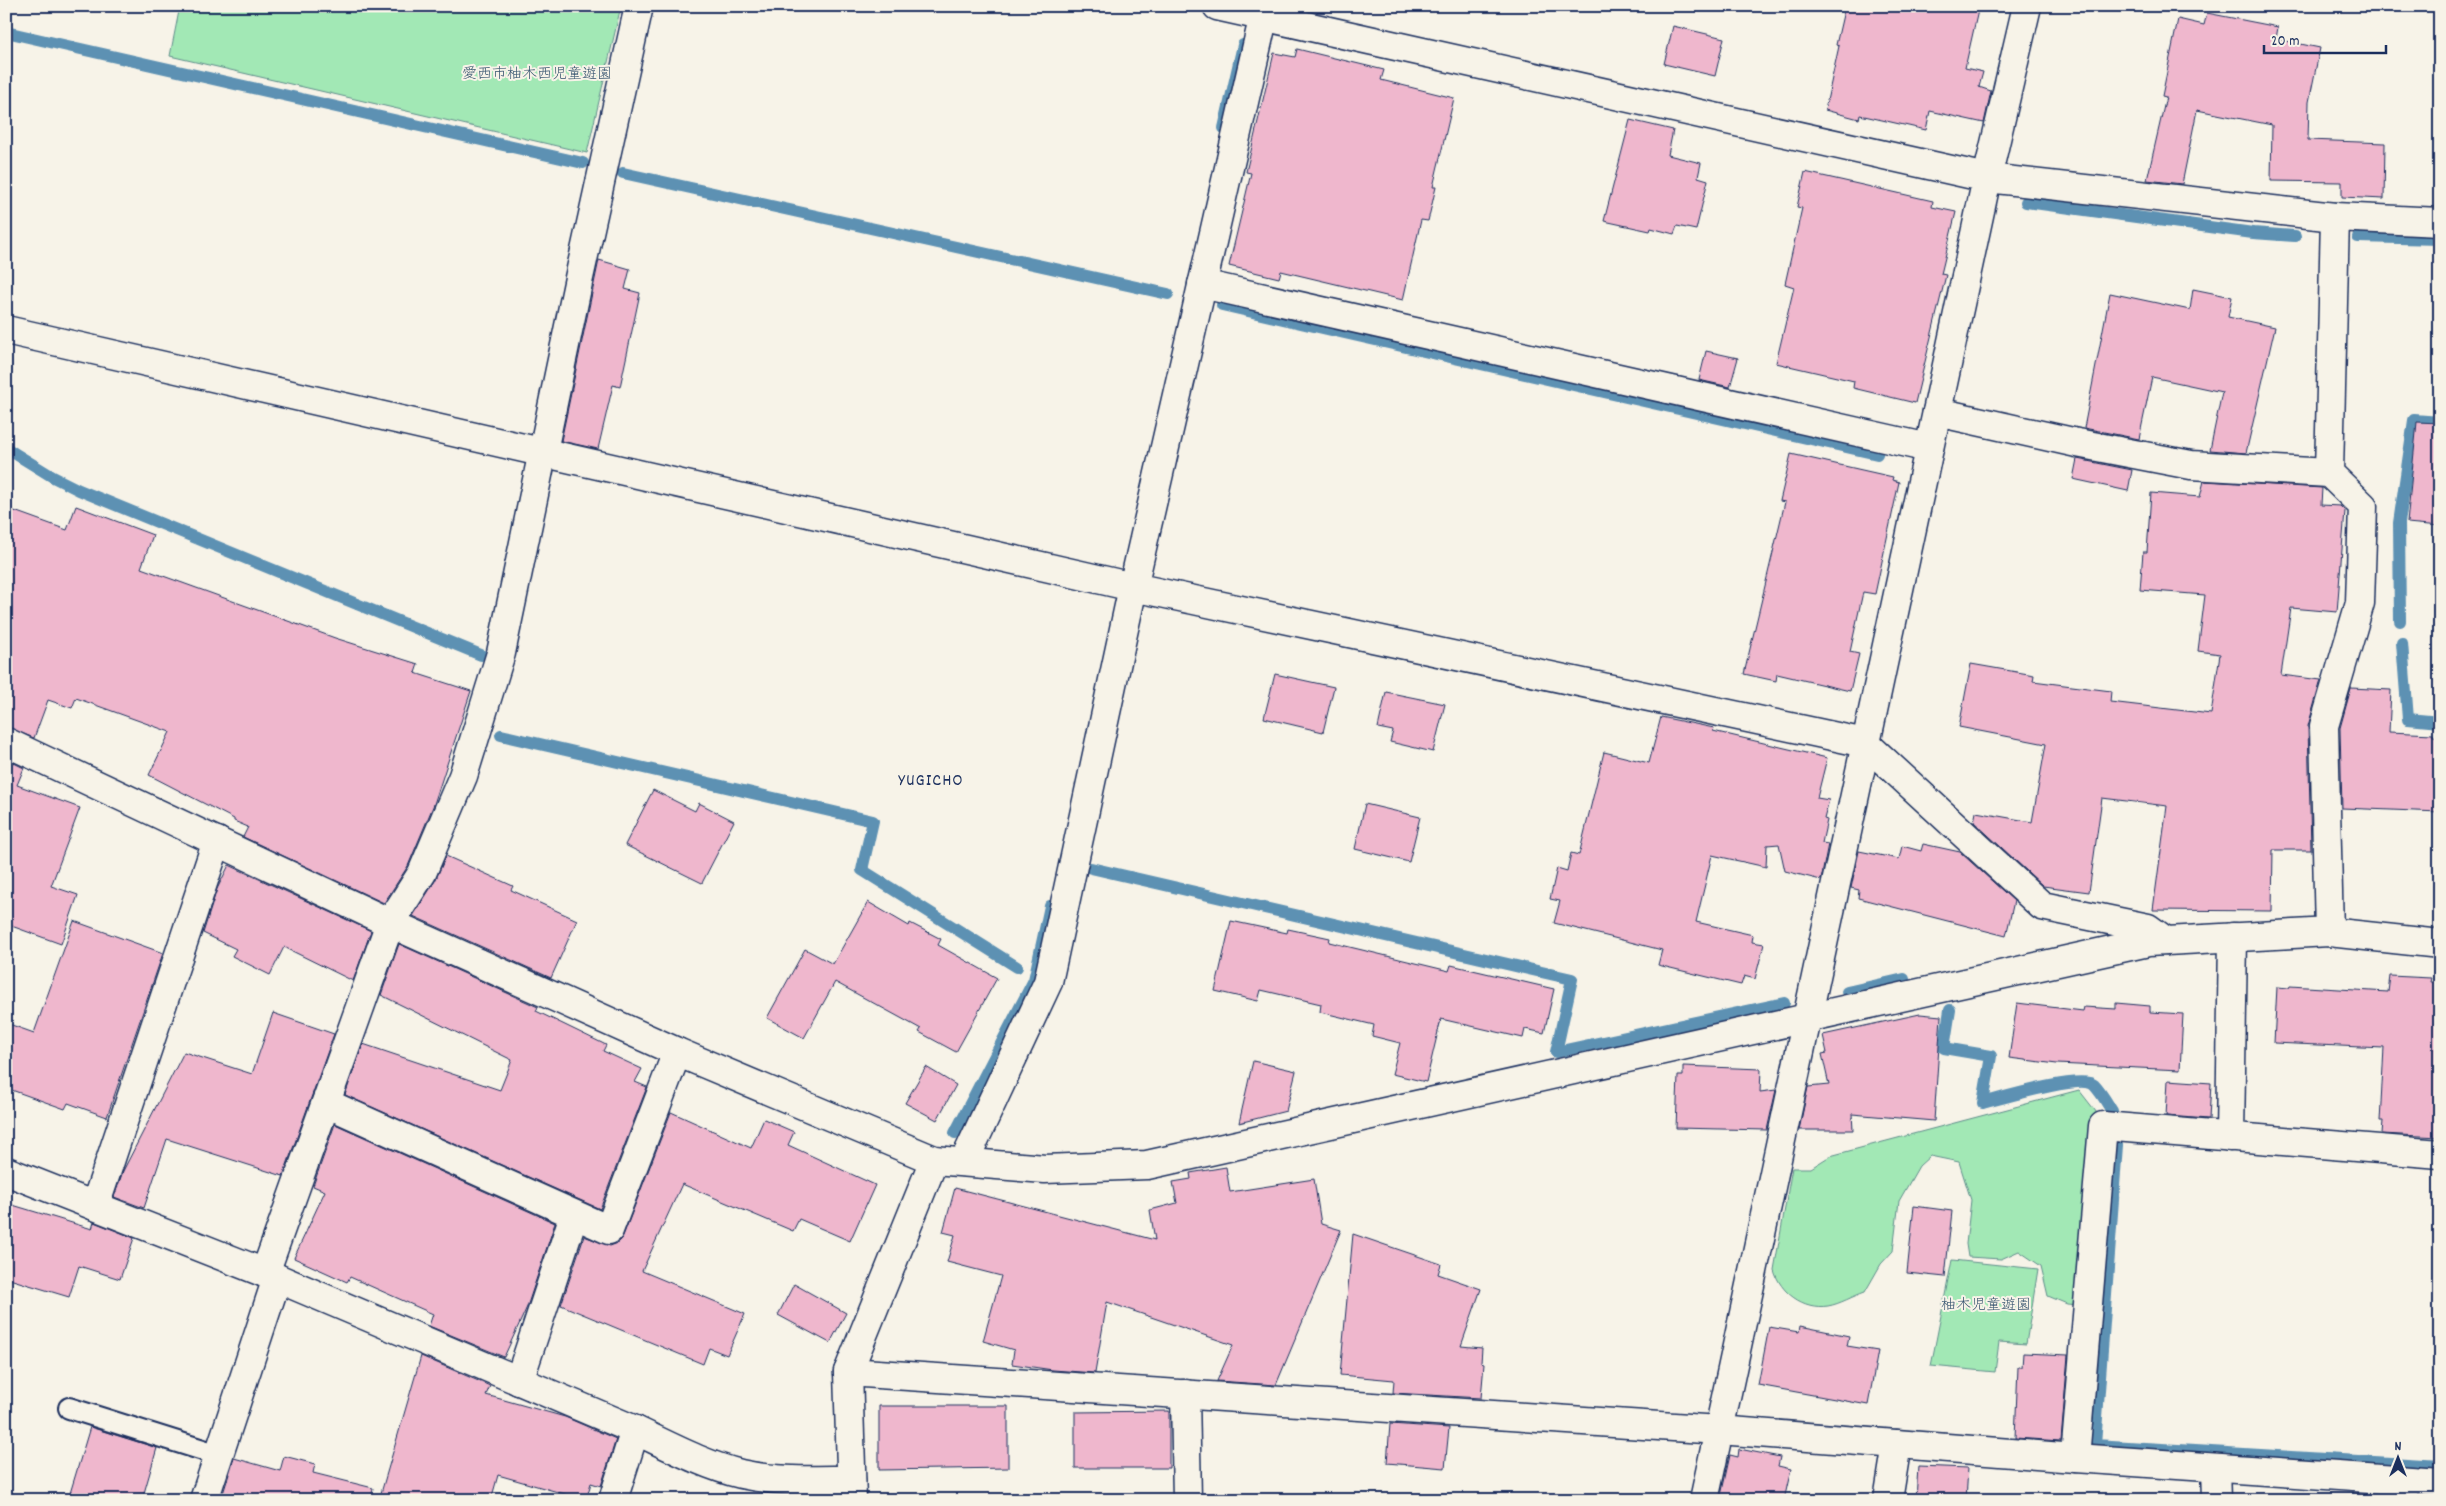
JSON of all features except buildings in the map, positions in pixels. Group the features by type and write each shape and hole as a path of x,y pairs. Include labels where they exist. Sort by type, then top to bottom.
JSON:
{"street":[{"path":"204,1500 271,1276 326,1103 390,922 422,873 463,776 501,653 579,278 639,6"},
{"path":"1217,6 1264,11 1987,178 2335,217 2440,222"},
{"path":"1704,1500 1987,178 2027,6"},
{"path":"964,1162 1048,982 1133,587 1264,11"},
{"path":"2329,473 2335,217"},
{"path":"1202,284 1929,448"},
{"path":"6,330 1133,587 1865,743 2042,906 2148,928 2166,941"},
{"path":"1937,412 2077,444 2191,464 2329,473 2363,506 2360,603 2324,726 2328,932"},
{"path":"6,742 390,922 677,1052 934,1160 1045,1169 1146,1165 2148,942 2328,932 2440,944"},
{"path":"95,1206 217,841"},
{"path":"2230,1137 2233,938"},
{"path":"326,1103 609,1230 677,1052"},
{"path":"2075,1458 2102,1126 2440,1154"},
{"path":"6,1171 271,1276 635,1430 686,1455 740,1474 852,1490 848,1372 934,1160"},
{"path":"519,1381 574,1215"},
{"path":"848,1372 1719,1430 2075,1458 2440,1483"},
{"path":"1185,1394 1187,1500"},
{"path":"613,1500 635,1430"},
{"path":"1888,1500 1897,1444"},
{"path":"2215,1468 2216,1500"}],"lane":[{"path":"69,1408 219,1455"}],"green space":[{"name":"愛西市柚木西児童遊園","path":"180,6 621,6 587,153 170,56"},
{"path":"2079,1090 2097,1113 2080,1305 2067,1304 2048,1296 2041,1266 2019,1251 2001,1259 1968,1257 1966,1244 1971,1200 1959,1162 1930,1156 1919,1166 1899,1201 1893,1251 1881,1264 1865,1292 1833,1305 1819,1307 1794,1298 1781,1285 1774,1270 1792,1168 1811,1168 1830,1156"},
{"name":"柚木児童遊園","path":"1952,1260 2038,1269 2026,1344 1999,1342 1995,1372 1931,1366"}],"waterway":[{"path":"6,32 583,163"},
{"path":"1224,128 1243,45"},
{"path":"623,173 1168,294"},
{"path":"2026,202 2253,233 2295,236"},
{"path":"2358,237 2440,239"},
{"path":"1222,305 1877,454"},
{"path":"2400,621 2399,523 2414,420 2440,422"},
{"path":"6,448 53,477 79,490 481,655"},
{"path":"2402,643 2408,719 2440,722"},
{"path":"501,735 873,821 862,870 1017,967"},
{"path":"1091,868 1572,979 1556,1052 1784,1003"},
{"path":"955,1133 1034,980 1050,906"},
{"path":"1847,992 1904,979"},
{"path":"1950,1010 1944,1048 1991,1056 1983,1103 2041,1088 2074,1082 2087,1082 2097,1088 2112,1111"},
{"path":"2117,1145 2095,1445 2440,1466"}],"district":[{"name":"YUGICHO","path":"931,779"}]}
